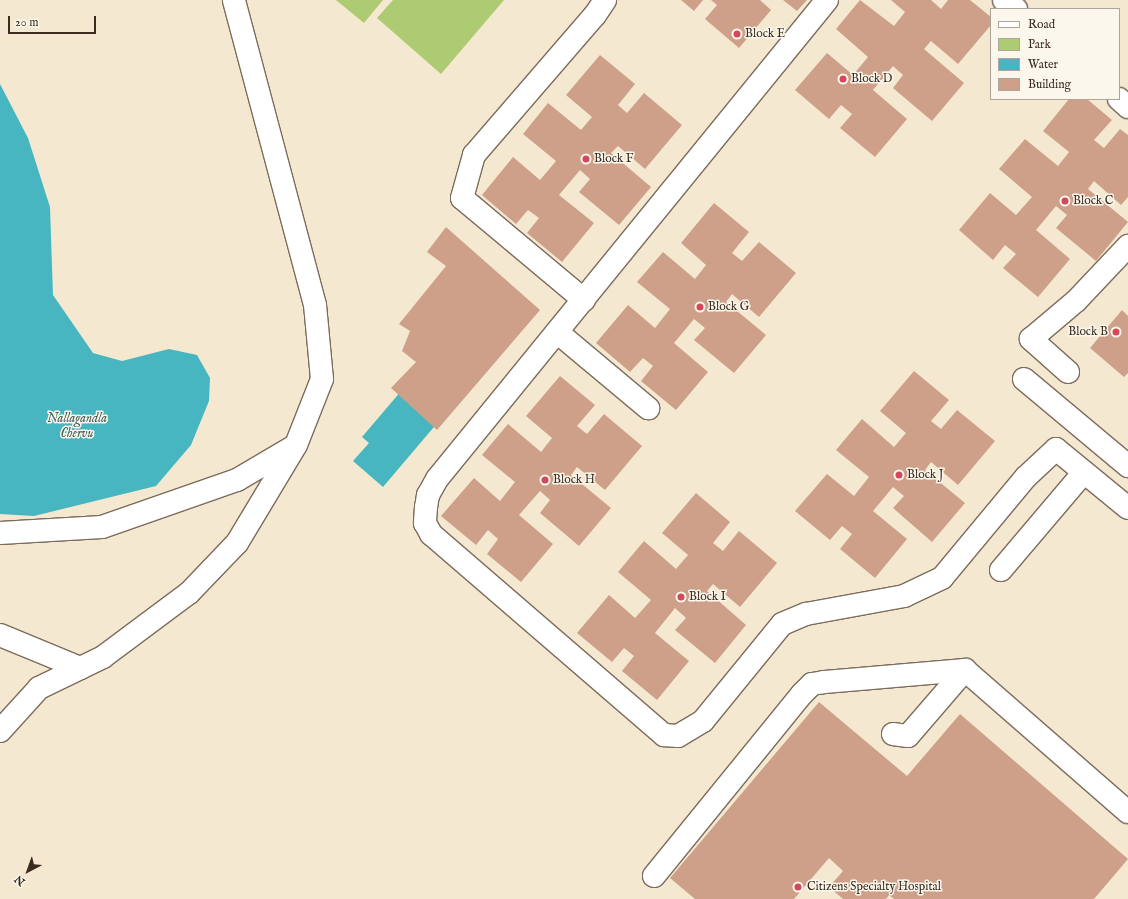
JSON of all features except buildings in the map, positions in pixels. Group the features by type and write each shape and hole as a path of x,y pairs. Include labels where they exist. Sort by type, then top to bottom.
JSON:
{"street":[{"path":"0,731 38,688 103,657 189,593 237,543 296,445 322,379 315,305 234,0"},
{"path":"584,300 462,198 474,155 595,15 605,0"},
{"path":"827,0 437,479 428,495 425,523 431,534 664,735 678,736 703,721 782,624 806,614 904,596 942,578 1026,477 1056,449 1128,508"},
{"path":"1004,0 1015,8"},
{"path":"1120,100 1128,107"},
{"path":"1068,372 1031,338 1087,290 1128,246"},
{"path":"557,332 648,408"},
{"path":"1024,379 1128,466"},
{"path":"0,533 102,528 237,480 296,445"},
{"path":"1001,570 1084,472"},
{"path":"0,635 80,668"},
{"path":"893,734 908,736 965,670"},
{"path":"654,876 812,684 965,670 1128,812"}],"green space":[{"path":"336,0 383,0 364,23"},
{"path":"393,0 504,0 441,74 377,18"}],"water":[{"name":"Nallagandla Chervu","path":"0,84 28,138 50,207 53,295 93,353 122,361 169,349 197,355 210,378 209,401 191,445 156,486 34,516 0,514"},
{"path":"419,370 456,401 383,487 353,461 369,443 362,437"}],"place":[{"name":"Block E","path":"737,34"},
{"name":"Block D","path":"843,79"},
{"name":"Block F","path":"586,159"},
{"name":"Block C","path":"1065,201"},
{"name":"Block G","path":"700,307"},
{"name":"Block B","path":"1116,332"},
{"name":"Block J","path":"899,475"},
{"name":"Block H","path":"545,480"},
{"name":"Block I","path":"681,597"},
{"name":"Citizens Specialty Hospital","path":"798,887"}]}
